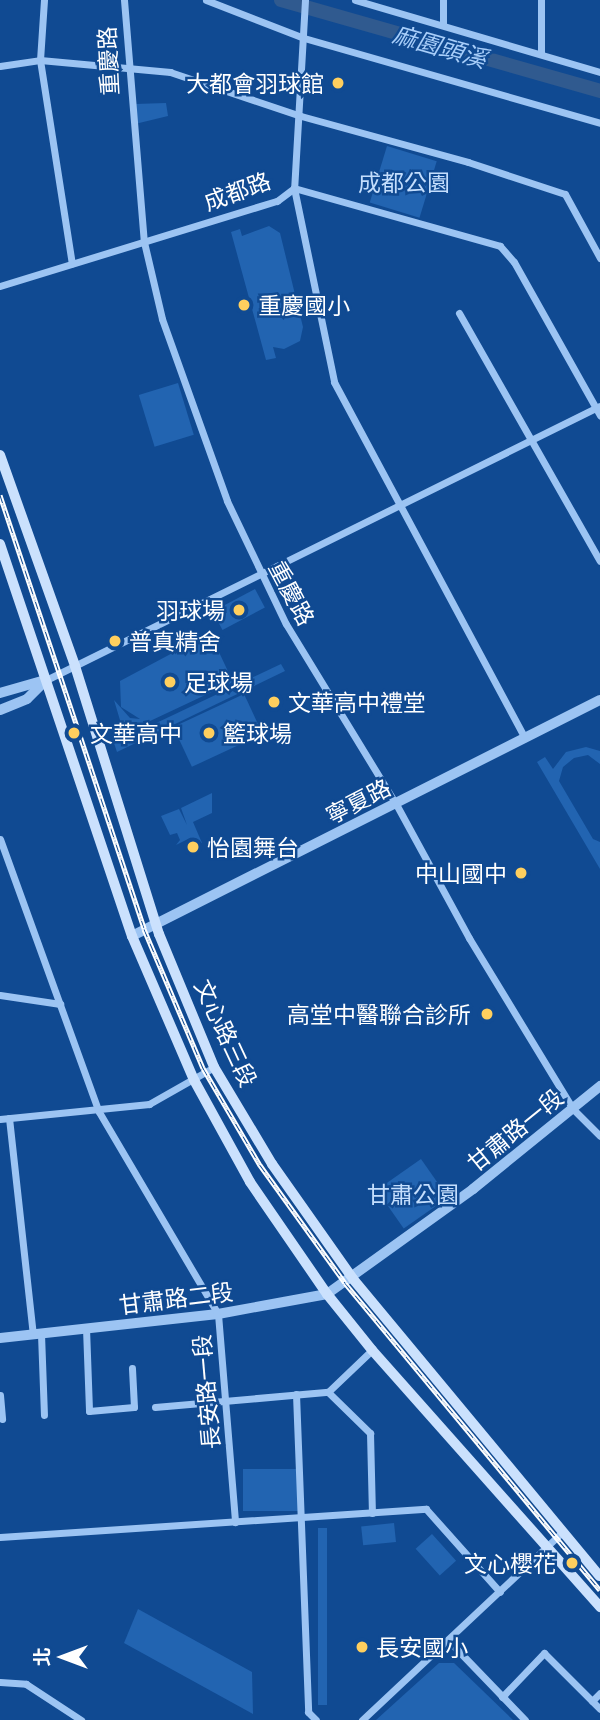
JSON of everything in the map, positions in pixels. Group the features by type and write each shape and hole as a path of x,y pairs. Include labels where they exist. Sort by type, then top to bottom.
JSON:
{"main road":[{"name":"文心路三段","path":"0,455 75,666 156,924 214,1067 272,1164 353,1279 600,1576"},
{"name":"文心路三段","path":"0,544 132,936 194,1080 250,1182 327,1294 372,1350 600,1607"}],"street":[{"path":"44,0 40,60 72,264"},
{"name":"重慶路","path":"124,0 144,242 186,390 226,501 259,573 396,804 469,939 573,1109 600,1136"},
{"path":"205,0 304,38 600,123"},
{"path":"305,0 301,116 294,188 334,382 398,508 525,738"},
{"path":"355,0 600,72"},
{"path":"443,0 443,25"},
{"path":"541,0 541,53"},
{"path":"0,66 40,60 128,68 207,82 301,116 565,194 600,258"},
{"name":"成都路","path":"0,286 276,201 294,188 500,246 514,262 599,410"},
{"path":"459,313 600,561"},
{"path":"0,692 46,680 259,573 599,410"},
{"path":"0,710 27,699 46,680"},
{"name":"寧夏路","path":"132,936 600,700"},
{"name":"長安路一段","path":"0,839 99,1112 218,1314 235,1522"},
{"path":"0,995 60,1004"},
{"path":"0,1119 99,1112 149,1104 214,1067"},
{"name":"甘肅路一段","path":"353,1279 600,1086"},
{"path":"9,1118 37,1334 44,1415"},
{"name":"甘肅路二段","path":"0,1338 218,1314 327,1294 353,1279"},
{"path":"86,1328 89,1411 134,1407 132,1367"},
{"path":"155,1406 328,1392 372,1350"},
{"path":"328,1392 370,1433 372,1513"},
{"path":"296,1394 303,1517 308,1712 316,1720"},
{"path":"0,1395 2,1419"},
{"path":"0,1537 426,1509 500,1592"},
{"path":"362,1720 562,1532"},
{"path":"447,1640 525,1720"},
{"path":"502,1697 544,1653 600,1709"},
{"path":"0,1682 26,1684 81,1720"},
{"path":"592,1701 600,1693"}],"green space":[{"path":"166,103 168,116 135,124 135,104"},
{"name":"成都公園","path":"387,146 437,161 419,218 370,202"},
{"path":"269,226 280,233 303,327 300,341 284,349 273,347 276,358 266,360 231,232 240,229 242,236"},
{"path":"178,383 194,435 155,447 139,395"},
{"name":"羽球場","path":"255,589 265,608 222,630 213,612"},
{"path":"210,633 233,682 116,737 113,731 122,727 114,700 130,718 140,719 121,707 120,681"},
{"path":"281,664 285,671 117,752 114,743"},
{"path":"244,694 263,734 192,767 173,727"},
{"path":"586,747 600,751 600,764 588,755 574,758 563,767 559,781 593,839 600,842 600,869 537,762 545,757 553,769 566,752"},
{"path":"212,793 212,813 193,822 202,843 187,841 192,837 176,845 180,840 177,833 170,835 161,816 179,809 187,825 181,808"},
{"name":"甘肅公園","path":"421,1159 448,1198 404,1228 377,1190"},
{"path":"243,1469 298,1469 298,1511 243,1511"},
{"path":"394,1523 396,1542 363,1545 361,1526"},
{"path":"318,1528 327,1528 327,1705 318,1705"},
{"path":"432,1534 456,1561 440,1575 416,1549"},
{"path":"138,1609 252,1672 253,1714 124,1643"},
{"path":"439,1663 454,1663 513,1720 376,1720"}],"waterway":[{"name":"麻園頭溪","path":"281,0 600,91"}],"railway":[{"path":"0,495 144,929 203,1068 260,1165 345,1283 600,1590"}],"place":[{"name":"大都會羽球館","path":"338,83"},
{"name":"重慶國小","path":"244,305"},
{"name":"羽球場","path":"239,610"},
{"name":"普真精舍","path":"115,641"},
{"name":"足球場","path":"170,682"},
{"name":"文華高中禮堂","path":"274,702"},
{"name":"文華高中","path":"74,733"},
{"name":"籃球場","path":"209,733"},
{"name":"怡園舞台","path":"193,847"},
{"name":"中山國中","path":"521,873"},
{"name":"高堂中醫聯合診所","path":"487,1014"},
{"name":"文心櫻花","path":"572,1563"},
{"name":"長安國小","path":"362,1647"}]}
